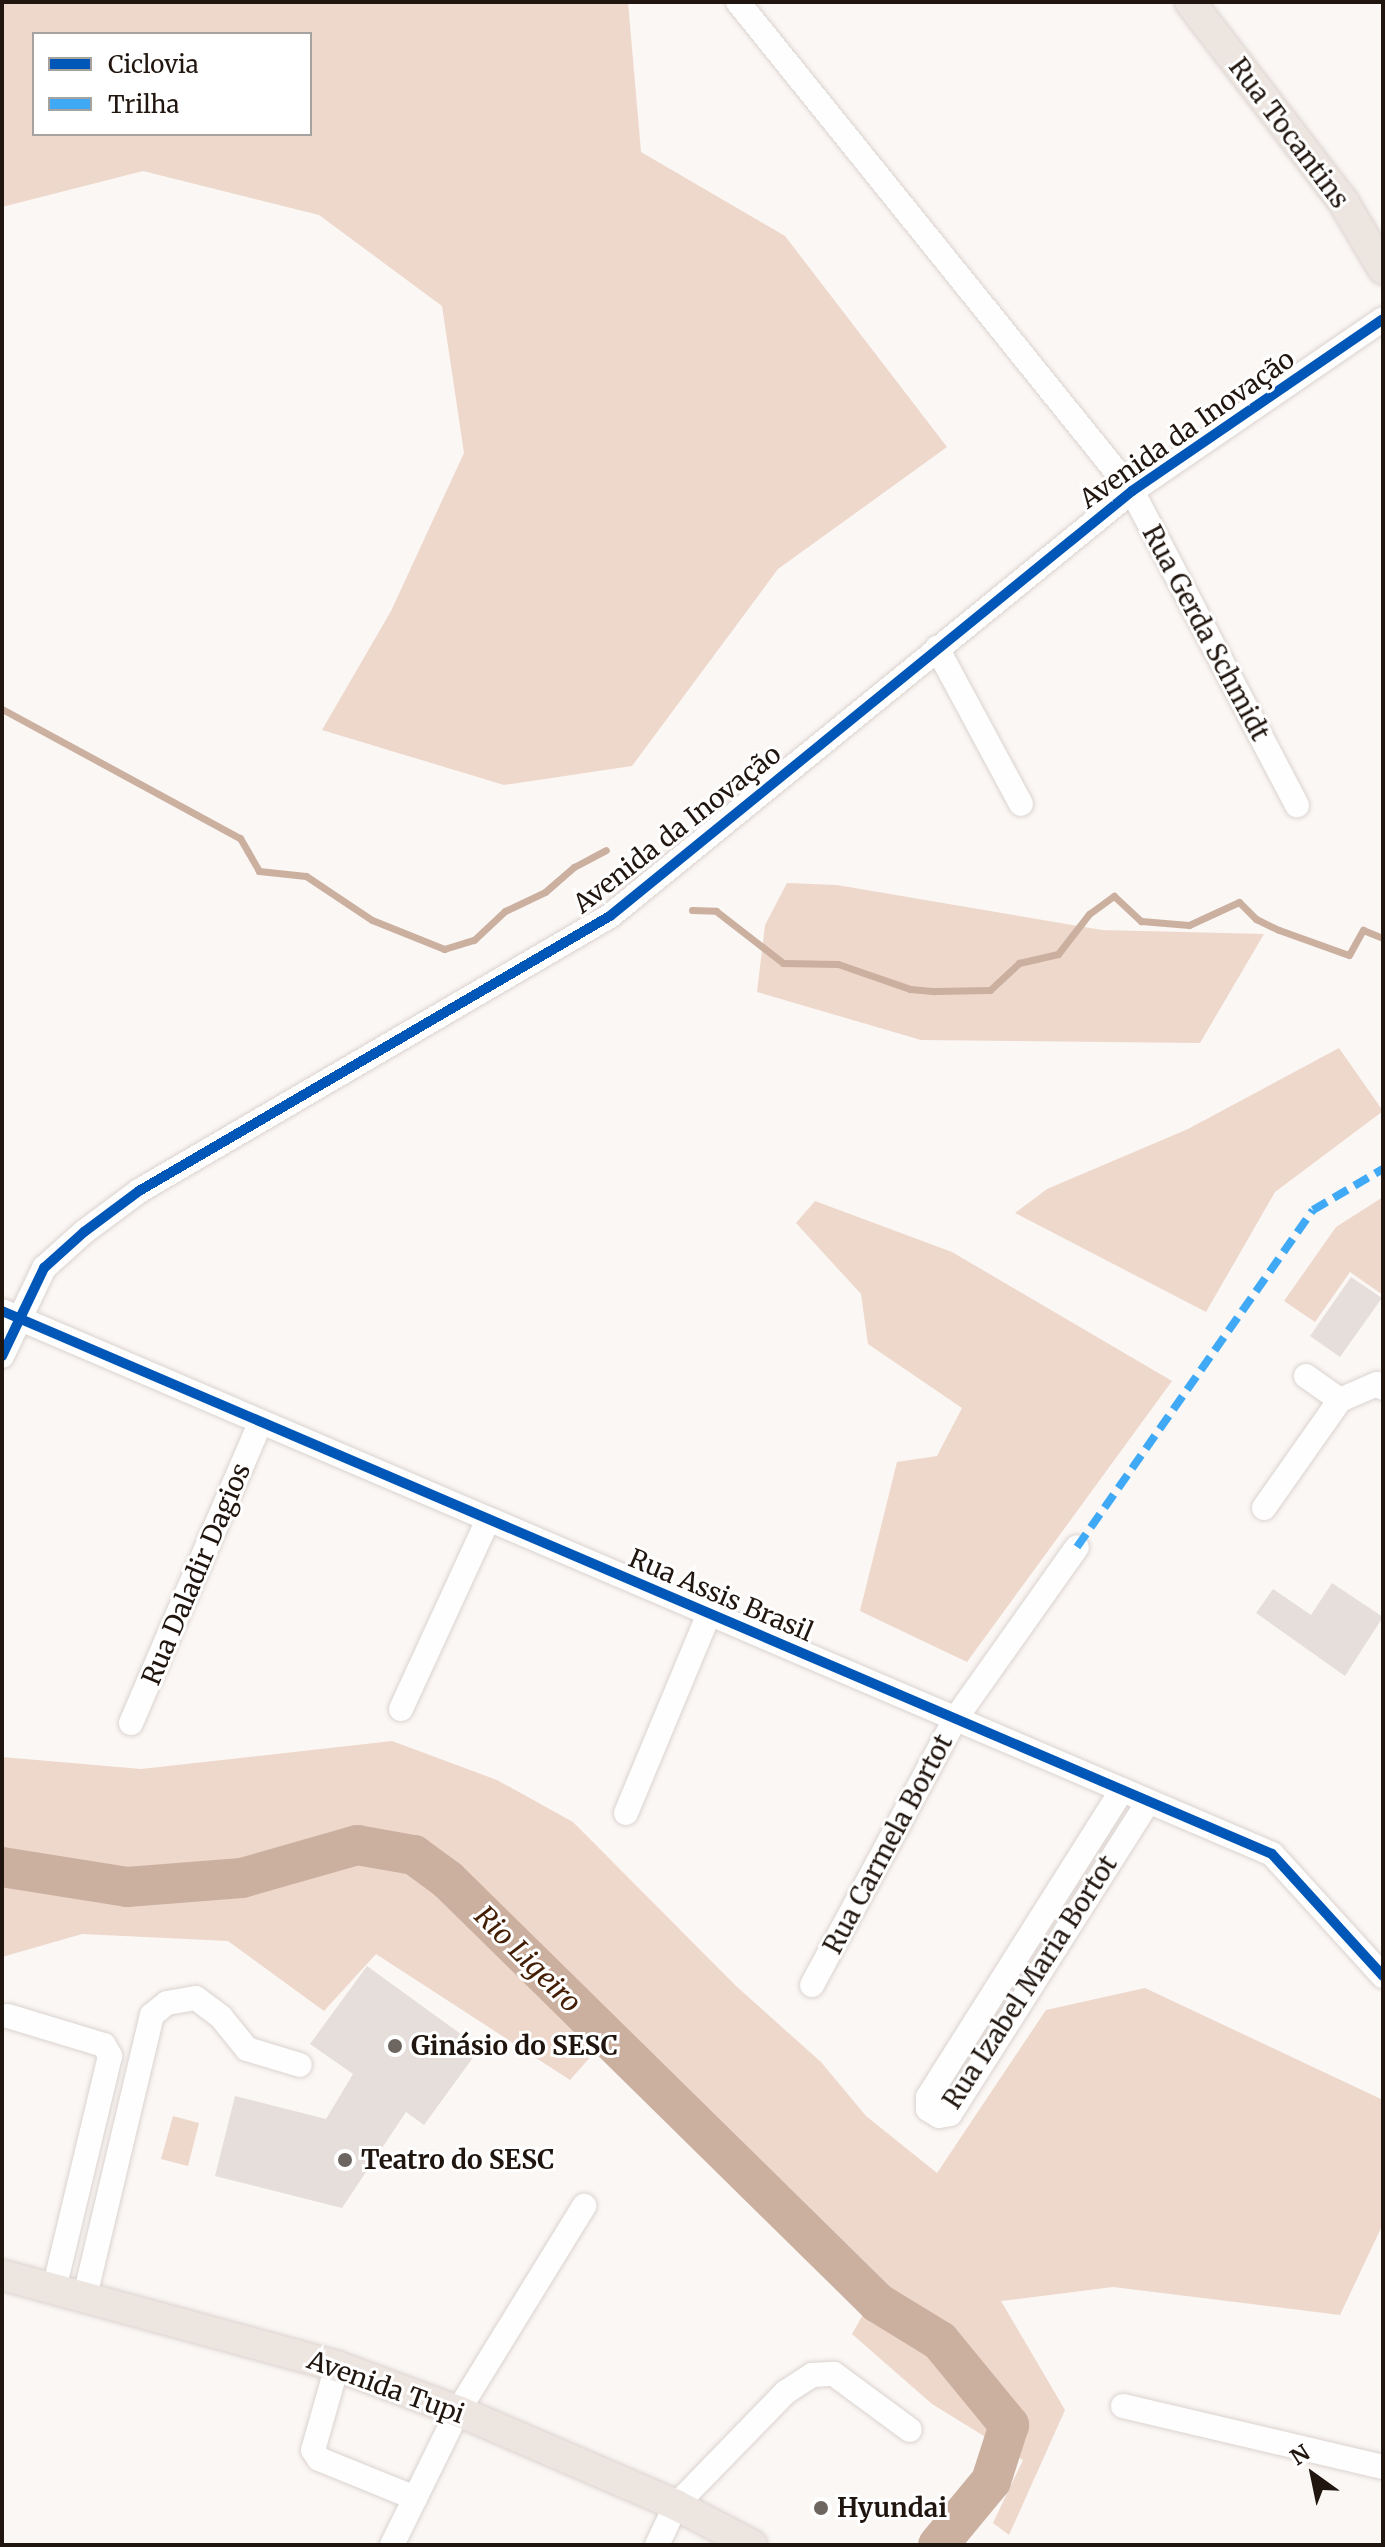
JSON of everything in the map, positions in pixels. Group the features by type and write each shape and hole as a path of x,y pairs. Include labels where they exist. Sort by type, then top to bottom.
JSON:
{"main road":[{"name":"Rua Tocantins","path":"1190,2 1344,203 1383,269"},
{"name":"Avenida Tupi","path":"2,2275 337,2366 458,2411 676,2505 752,2545"}],"street":[{"name":"Rua Gerda Schmidt","path":"738,2 1052,387 1132,491 1297,805"},
{"name":"Avenida da Inovação","path":"2,1356 11,1315 44,1268 139,1191 610,916 1132,491 1383,319"},
{"path":"937,648 1021,804"},
{"name":"Rua Assis Brasil","path":"11,1315 1272,1854 1383,1976"},
{"path":"1306,1376 1340,1400"},
{"path":"1264,1508 1340,1400 1377,1384 1383,1388"},
{"name":"Rua Daladir Dagios","path":"131,1723 260,1424"},
{"path":"401,1709 488,1520"},
{"name":"Rua Carmela Bortot","path":"812,1985 956,1718 1077,1547"},
{"path":"626,1813 709,1614"},
{"name":"Rua Izabel Maria Bortot","path":"1122,1790 928,2097 928,2109 939,2116 950,2114 1148,1802"},
{"path":"85,2296 152,2015 167,2003 196,1998 221,2017 247,2049 300,2065"},
{"path":"8,2016 104,2045 110,2056 54,2289"},
{"path":"392,2545 458,2411 584,2206"},
{"path":"337,2366 313,2450 319,2459 415,2498"},
{"path":"657,2545 676,2505 786,2392 812,2375 834,2374 910,2430"},
{"path":"1123,2406 1383,2467"}],"shaded area":[{"path":"2,2 628,2 641,152 785,236 947,447 778,569 632,766 504,785 322,730 391,611 464,453 442,306 319,215 143,171 2,207"},
{"path":"787,883 837,885 1102,930 1264,934 1200,1043 921,1040 757,992 765,925"},
{"path":"1339,1048 1383,1111 1275,1192 1206,1312 1015,1213 1047,1189 1188,1129"},
{"path":"1383,1197 1383,1295 1350,1272 1315,1322 1284,1301 1336,1227"},
{"path":"815,1201 952,1252 1172,1381 967,1662 860,1611 897,1462 937,1456 962,1408 868,1344 861,1294 796,1223"},
{"path":"392,1741 497,1780 573,1822 736,1986 821,2062 866,2116 937,2173 1046,2010 1145,1988 1383,2100 1383,2224 1340,2315 1113,2287 1001,2301 1065,2410 1009,2535 993,2523 1023,2460 932,2404 852,2334 869,2304 601,2045 570,2080 376,1954 324,2011 228,1941 82,1934 2,1957 2,1757 141,1769"},
{"path":"173,2116 199,2123 188,2166 161,2159"}],"building":[{"path":"1351,1277 1382,1298 1340,1357 1310,1336"},
{"path":"1332,1583 1383,1617 1345,1676 1256,1613 1273,1589 1311,1615"},
{"path":"367,1966 480,2048 424,2125 406,2112 342,2208 215,2176 235,2096 326,2119 353,2074 310,2044"}],"waterway":[{"path":"2,709 240,838 259,871 306,876 372,920 444,949 474,940 505,911 545,892 574,867 606,850"},
{"path":"692,910 716,911 783,963 838,964 910,989 935,991 990,990 1019,963 1058,954 1089,914 1114,896 1141,921 1189,925 1239,902 1256,919 1349,955 1363,930 1383,938"},
{"name":"Rio Ligeiro","path":"2,1867 127,1887 242,1878 357,1845 414,1855 448,1880 878,2303 940,2341 1009,2425 991,2481 938,2545"}],"marked path":[{"path":"1077,1547 1313,1210 1383,1169"}],"cycle path":[{"path":"2,1356 44,1268 84,1232 139,1191 610,916 1132,491 1383,319"},
{"path":"2,1311 1272,1854 1383,1976"}],"place":[{"name":"Ginásio do SESC","path":"395,2046"},
{"name":"Teatro do SESC","path":"345,2160"},
{"name":"Hyundai","path":"821,2508"}]}
